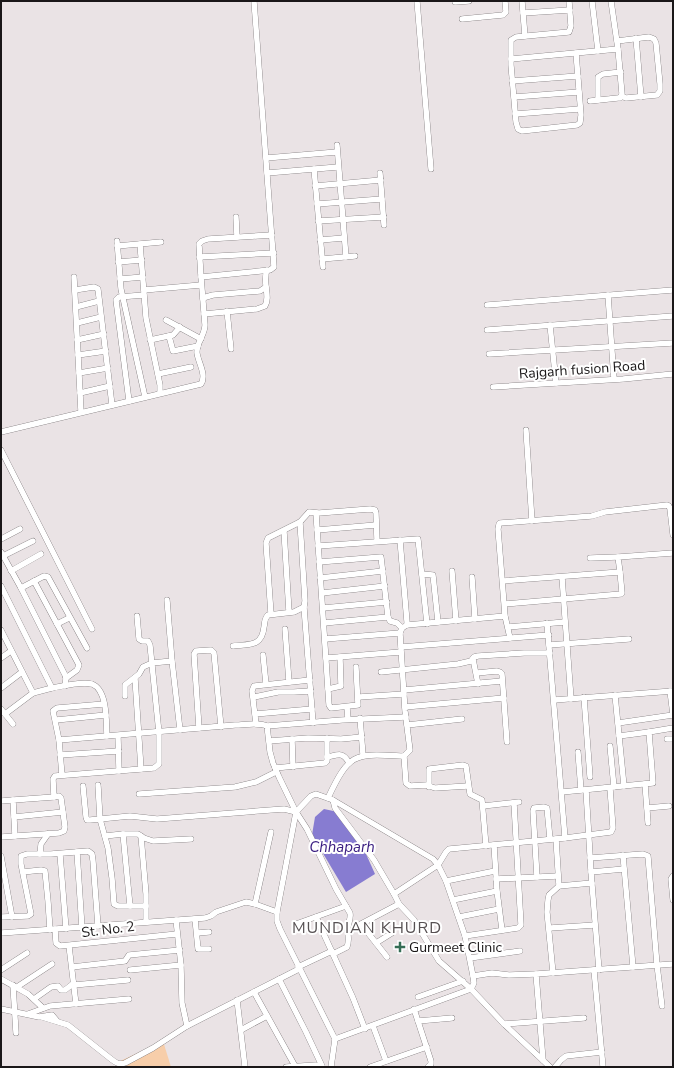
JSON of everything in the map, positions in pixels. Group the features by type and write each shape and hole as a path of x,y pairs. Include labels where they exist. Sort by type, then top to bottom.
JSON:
{"street":[{"path":"201,277 267,270 274,267 254,1"},
{"path":"417,1 431,169"},
{"path":"455,2 469,1"},
{"path":"462,19 503,15 506,12 505,1"},
{"path":"522,1 526,36"},
{"path":"569,1 571,26 569,32 512,38 510,42 515,114 518,129 522,131 579,124 580,109 576,53"},
{"path":"592,1 598,51"},
{"path":"611,1 621,72 621,96"},
{"path":"523,13 570,10"},
{"path":"590,101 618,98 621,96 626,98 658,95 660,91 655,40 649,37 617,41"},
{"path":"636,38 641,97"},
{"path":"511,59 618,49"},
{"path":"598,100 598,77 603,74 621,72"},
{"path":"512,81 578,76"},
{"path":"514,97 579,92"},
{"path":"515,114 580,109"},
{"path":"337,145 346,257"},
{"path":"266,158 337,152"},
{"path":"267,173 338,167"},
{"path":"314,169 323,266"},
{"path":"380,173 384,225"},
{"path":"315,186 381,180"},
{"path":"317,204 382,199"},
{"path":"236,217 237,237"},
{"path":"318,221 384,217"},
{"path":"1,432 201,384 203,378 197,354 198,346 205,331 199,244 204,239 272,235"},
{"path":"320,240 344,238"},
{"path":"145,397 123,297 117,244 162,242"},
{"path":"140,244 146,318 161,388 160,393"},
{"path":"199,257 274,253"},
{"path":"322,258 355,256"},
{"path":"118,262 142,260"},
{"path":"204,314 257,309 265,306 267,300 265,277 267,270"},
{"path":"74,277 81,412"},
{"path":"120,279 143,277"},
{"path":"129,401 116,302 117,298 202,285"},
{"path":"75,290 96,287 98,289 112,405"},
{"path":"203,300 206,297 213,295 260,291 266,287"},
{"path":"487,305 673,290"},
{"path":"608,296 614,379"},
{"path":"76,307 100,302"},
{"path":"227,311 231,349"},
{"path":"487,330 673,316"},
{"path":"76,323 102,317"},
{"path":"166,320 201,339"},
{"path":"550,325 556,382"},
{"path":"150,340 169,336 180,328"},
{"path":"77,340 104,334"},
{"path":"169,336 173,351 198,346"},
{"path":"489,354 673,343"},
{"path":"78,356 106,351"},
{"path":"158,374 191,367"},
{"path":"79,373 108,368"},
{"name":"Rajgarh fusion Road","path":"493,388 673,374"},
{"path":"80,393 110,386"},
{"path":"526,430 532,520"},
{"path":"1,450 92,629"},
{"path":"510,638 505,616 498,529 499,524 592,516 605,512 667,505 670,507 673,535"},
{"path":"271,614 266,543 268,538 300,522 305,518 307,512 316,513 373,509 376,513 377,541"},
{"path":"316,513 329,707 347,707 358,705 359,697 356,667"},
{"path":"300,522 305,601 304,607 313,723"},
{"path":"317,530 376,525"},
{"path":"1,538 20,529"},
{"path":"284,531 289,612"},
{"path":"318,546 418,539 427,624"},
{"path":"400,540 403,629 401,650 410,750 404,756 364,755 354,759 349,763 338,778 330,799 335,808 374,860 399,904 414,920 439,961 471,989 504,1024 550,1067"},
{"path":"33,541 2,554 21,588 66,678 65,686"},
{"path":"590,558 673,553"},
{"path":"11,571 41,554"},
{"path":"319,562 380,556 382,560 388,617 390,621 397,623 403,629"},
{"path":"505,604 621,594 623,589 618,557"},
{"path":"320,578 383,571"},
{"path":"452,571 456,621"},
{"path":"502,581 620,572"},
{"path":"422,574 432,574 434,577 438,622"},
{"path":"21,588 44,576 48,577 69,618 87,648"},
{"path":"562,576 571,698"},
{"path":"472,577 475,619"},
{"path":"34,581 78,665 77,670 66,678"},
{"path":"1,586 52,688"},
{"path":"322,593 385,586"},
{"path":"167,600 180,730"},
{"path":"323,608 386,602"},
{"path":"233,646 254,643 260,640 264,631 266,617 271,614 297,611 304,607"},
{"path":"54,797 53,778 62,775 154,768 159,764 159,733 150,643 139,639 137,616"},
{"path":"325,639 403,629 438,622 505,616"},
{"path":"324,623 388,617"},
{"path":"56,624 69,618"},
{"path":"508,627 565,622"},
{"path":"547,623 565,838"},
{"path":"285,629 289,682"},
{"path":"1,630 33,693"},
{"path":"326,658 549,635"},
{"path":"549,645 629,640"},
{"path":"199,728 194,654 196,651 211,650 214,653 221,727"},
{"path":"1,658 11,651"},
{"path":"381,672 458,664 473,660 478,656 550,653"},
{"path":"263,655 266,684"},
{"path":"328,689 341,686 340,657"},
{"path":"473,660 478,684"},
{"path":"125,696 125,685 139,674 143,666 152,663 172,661"},
{"path":"1,688 22,672"},
{"path":"476,673 500,672 504,698 507,742"},
{"path":"135,678 141,769"},
{"path":"256,724 254,697 252,691 254,686 310,680"},
{"path":"359,697 502,681"},
{"path":"13,724 3,711 33,693 65,686 93,684 99,688 103,695 107,736"},
{"path":"254,697 278,692 311,691"},
{"path":"554,700 672,691 673,715 618,723"},
{"path":"615,695 624,786"},
{"path":"584,697 590,777"},
{"path":"405,707 504,698"},
{"path":"62,775 59,740 53,711 56,708 104,704"},
{"path":"347,707 348,719"},
{"path":"255,714 312,709"},
{"path":"56,720 106,715"},
{"path":"59,740 256,724 265,724 267,726 360,718 406,716"},
{"path":"360,718 364,755"},
{"path":"407,725 462,719"},
{"path":"1,1010 42,1017 68,1025 117,1064 121,1064 153,1048 187,1026 298,968 332,952 347,947 349,944 348,928 351,917 307,829 296,812 276,770 270,752 267,726"},
{"path":"619,736 673,728"},
{"path":"562,792 652,784 654,782 649,732"},
{"path":"118,736 120,771"},
{"path":"269,741 327,738 341,739 362,736"},
{"path":"139,794 241,786 256,782 276,770 323,764 326,761 327,738"},
{"path":"292,739 293,767"},
{"path":"394,894 438,865 447,850 565,838 609,832 613,830 610,746"},
{"path":"60,756 119,751"},
{"path":"578,752 584,790 592,884 602,1067"},
{"path":"326,756 343,755 349,763"},
{"path":"404,756 406,783 408,785 422,785 435,788 468,786"},
{"path":"429,787 429,769 463,765 466,766 470,794 482,800 486,846"},
{"path":"645,784 648,824"},
{"path":"98,785 100,819 105,836 112,878 114,904 118,906 146,906"},
{"path":"83,786 87,820 130,816 157,820 284,809 296,812"},
{"path":"331,1067 335,1039 298,968 280,929 276,912 296,812 311,796 316,794 330,799 433,859 438,865 446,881 459,917 470,958 474,983 471,989 335,1039"},
{"path":"1,801 61,797 65,827 62,833 1,837"},
{"path":"13,800 15,836"},
{"path":"465,936 518,928 521,925 516,843 517,802 483,806"},
{"path":"647,808 669,806"},
{"path":"537,877 533,809 544,807 548,810 559,886"},
{"path":"14,817 63,812"},
{"path":"255,904 271,832"},
{"path":"105,836 133,833 153,841 191,839"},
{"path":"40,854 41,844 48,834"},
{"path":"123,834 130,906"},
{"path":"141,836 146,922"},
{"path":"494,845 496,891 502,930"},
{"path":"1,917 28,916 31,914 21,856 27,854 60,854 88,851 92,854 98,926"},
{"path":"76,852 82,928"},
{"path":"60,854 66,929"},
{"path":"590,858 645,854 649,858 657,965 662,1006"},
{"path":"623,855 633,967"},
{"path":"1,856 12,917"},
{"path":"591,872 624,869"},
{"path":"23,872 45,871 52,930"},
{"path":"446,881 495,871"},
{"path":"496,879 558,876"},
{"path":"673,876 671,879 673,900"},
{"path":"553,973 550,928 547,912 548,897 559,886 592,884"},
{"path":"1,891 8,891"},
{"path":"453,900 496,891"},
{"path":"1,933 195,919 208,917 216,912 246,902 276,912"},
{"path":"387,957 361,924 399,904"},
{"path":"296,924 346,906"},
{"path":"459,917 498,909"},
{"path":"316,917 353,998 365,1029"},
{"path":"195,919 198,949 209,949"},
{"path":"176,920 180,950 182,1003 187,1026"},
{"path":"550,928 595,924"},
{"name":"St. No. 2","path":"52,930 57,945 60,946 177,934"},
{"path":"197,933 209,932"},
{"path":"376,943 392,933"},
{"path":"68,946 76,1004"},
{"path":"72,967 125,961 129,955 180,950"},
{"path":"470,958 520,951"},
{"path":"1,970 27,953"},
{"path":"15,986 52,964"},
{"path":"473,976 492,973 509,975 536,974 673,964"},
{"path":"130,970 181,966"},
{"path":"536,974 544,1060"},
{"path":"279,979 322,1067"},
{"path":"1,980 15,986 34,998 43,1008"},
{"path":"34,998 54,986 58,986 61,990 65,990 74,984 128,980"},
{"path":"418,997 462,982"},
{"path":"15,986 14,1012 16,1033"},
{"path":"254,992 295,1066"},
{"path":"28,1014 50,1006 129,999"},
{"path":"237,1000 245,1067"},
{"path":"49,1014 50,1006"},
{"path":"414,1009 427,1047 431,1064 428,1067"},
{"path":"42,1017 49,1014 54,1016 57,1021"},
{"path":"241,1030 267,1016"},
{"path":"418,1021 452,1018"},
{"path":"504,1024 584,1018"},
{"path":"373,1026 386,1061"},
{"path":"370,1067 427,1047"},
{"path":"555,1067 566,1056 602,1052"},
{"path":"286,1067 316,1065 322,1067"}],"shaded area":[{"path":"163,1041 171,1067 117,1067 116,1063"}],"water":[{"name":"Chhaparh","path":"324,809 338,812 358,836 375,874 346,892 312,835 315,817"}],"place":[{"name":"Gurmeet Clinic","path":"400,947"}],"district":[{"name":"MUNDIAN KHURD","path":"367,927"}]}
